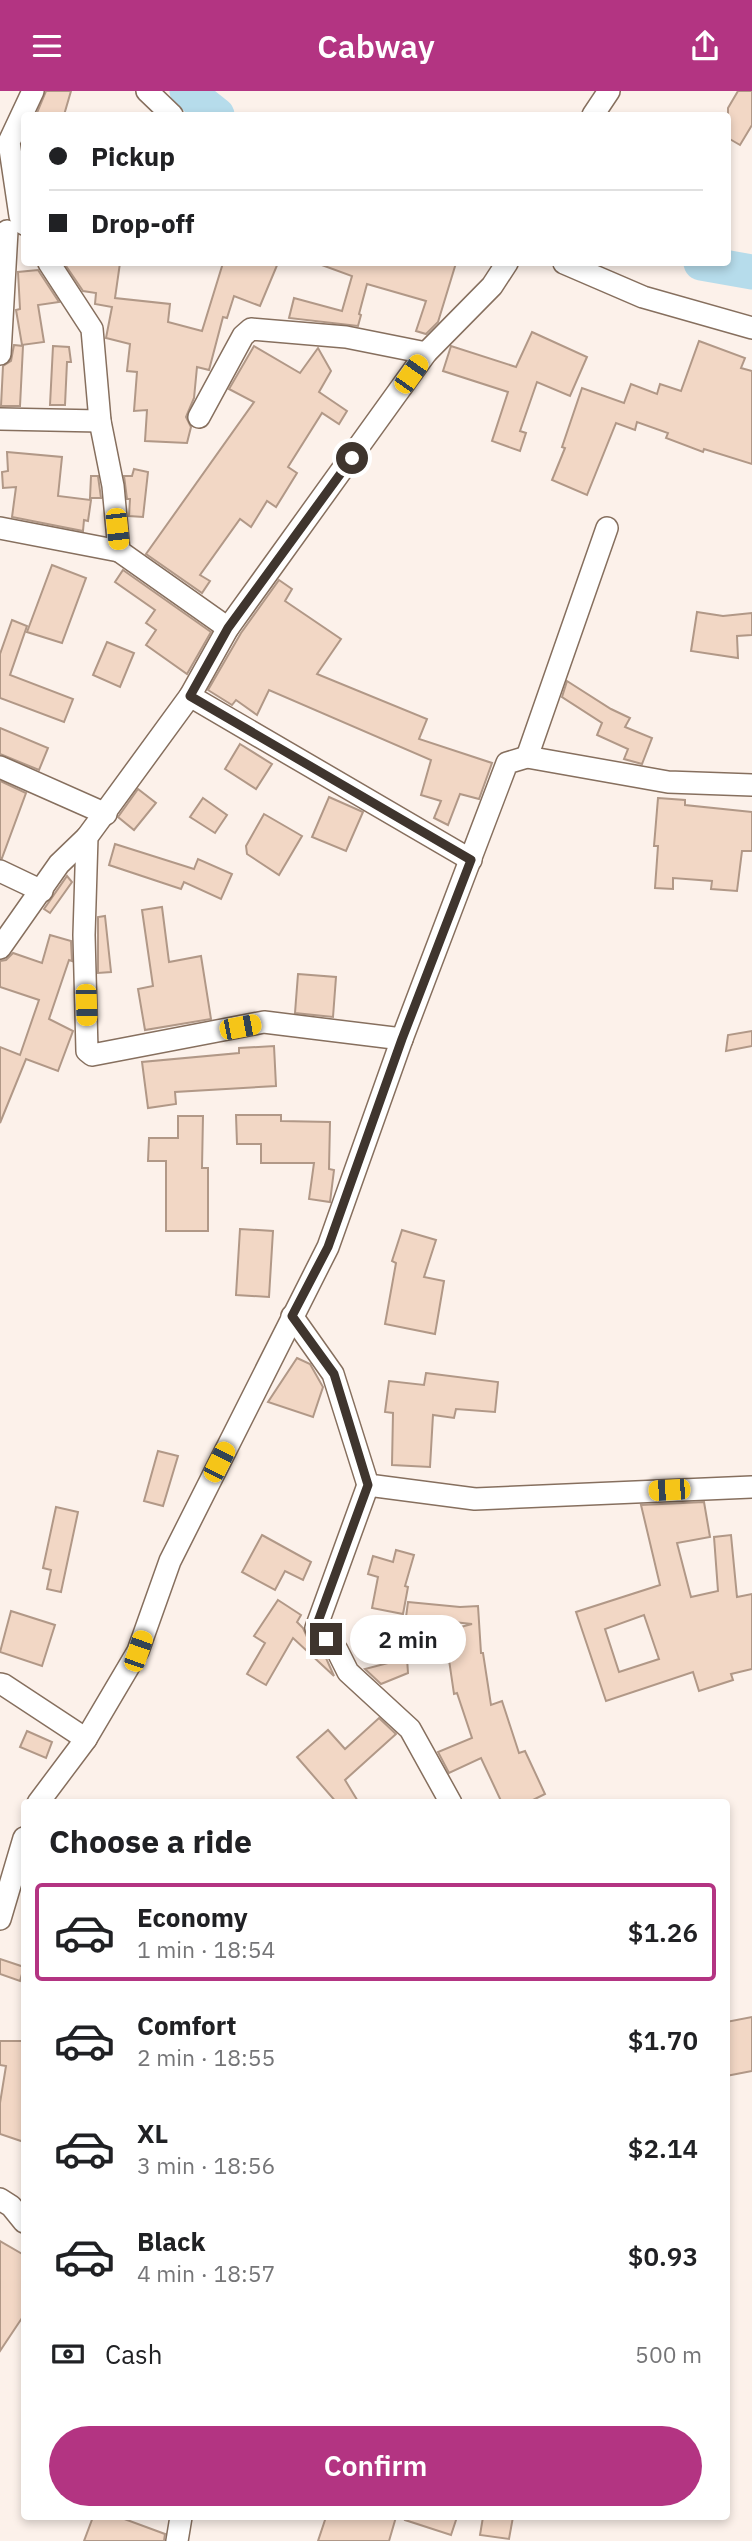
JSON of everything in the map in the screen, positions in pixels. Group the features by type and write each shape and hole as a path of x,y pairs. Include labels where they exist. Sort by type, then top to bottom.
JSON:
{"street":[{"path":"23,112 33,91"},
{"path":"147,91 169,112"},
{"path":"595,112 609,91"},
{"path":"0,354 16,227 20,216 9,142 21,116"},
{"path":"51,266 92,330 100,421 113,485 119,551"},
{"path":"0,948 59,864 106,814 190,696 228,628 425,353 492,286 505,266"},
{"path":"571,266 643,297 752,328"},
{"path":"199,417 243,336 251,329 346,337 425,353"},
{"path":"0,419 100,421"},
{"path":"0,528 119,551 228,628"},
{"path":"527,757 607,528"},
{"path":"190,696 471,860"},
{"path":"41,1799 86,1739 138,1651 170,1561 328,1247 402,1039 507,763 527,757 668,782 752,785"},
{"path":"0,767 106,814"},
{"path":"87,837 87,1051 92,1055 264,1022 402,1039"},
{"path":"0,871 42,891"},
{"path":"292,1316 334,1374 368,1485 316,1627 337,1650 348,1672 410,1729 449,1799"},
{"path":"368,1485 475,1499 752,1487"},
{"path":"0,1685 4,1685 86,1739"},
{"path":"0,1919 21,1848"},
{"path":"0,2199 11,2206 21,2218"},
{"path":"177,2541 180,2520"}],"building":[{"path":"46,91 71,91 65,112 37,112"},
{"path":"738,91 752,91 752,125 740,145 731,140 731,112 728,112"},
{"path":"66,266 120,266 115,298 170,304 168,322 202,331 222,266 277,266 260,306 234,296 227,318 223,317 209,370 197,367 194,398 186,417 191,427 187,443 145,441 147,410 134,411 137,372 127,371 130,344 106,338 112,307 95,304 96,293 83,291"},
{"path":"324,266 455,266 438,322 426,334 416,331 426,301 367,284 358,326 289,318 294,298 342,311 352,276"},
{"path":"38,270 59,302 38,305 44,342 22,345 16,310 20,309 18,272"},
{"path":"532,332 587,357 570,396 537,382 520,431 526,433 520,451 492,441 508,392 443,371 451,346 516,367"},
{"path":"699,341 745,358 741,368 752,371 752,464 704,449 703,452 666,438 668,433 637,422 635,430 616,423 587,495 552,480 565,448 562,447 582,388 624,403 631,384 657,394 660,384 681,391"},
{"path":"14,345 23,346 20,406 1,406 3,366 11,361"},
{"path":"53,346 69,347 71,362 67,362 65,405 50,405"},
{"path":"254,346 300,373 318,348 331,371 319,392 347,411 339,424 322,413 288,467 297,473 276,507 267,501 251,527 240,519 200,575 210,581 202,593 146,554 254,402 229,389"},
{"path":"7,452 62,457 58,496 91,500 88,521 84,520 83,531 12,517 16,487 3,488 2,472 8,471"},
{"path":"134,469 148,472 143,517 129,516 130,499 127,499 124,476 132,476"},
{"path":"91,476 98,476 101,498 90,498"},
{"path":"52,565 86,578 62,643 27,632"},
{"path":"123,570 211,632 187,674 146,645 156,630 146,623 155,610 115,582"},
{"path":"279,580 292,589 285,601 341,639 317,674 427,719 419,739 492,763 479,799 460,794 448,825 434,818 441,801 421,795 431,760 269,690 257,715 236,700 232,705 208,690 241,633"},
{"path":"697,612 723,616 752,613 752,635 737,636 738,658 691,651"},
{"path":"12,620 27,626 10,675 73,699 64,722 0,698 0,654"},
{"path":"107,642 134,653 120,687 93,675"},
{"path":"567,681 630,718 625,727 652,738 642,764 624,759 628,749 597,735 602,723 562,697"},
{"path":"0,728 48,748 39,770 0,754"},
{"path":"240,744 272,764 256,789 225,769"},
{"path":"0,781 26,793 2,858 0,858"},
{"path":"138,789 156,803 134,830 118,817"},
{"path":"329,797 363,812 346,851 312,837"},
{"path":"203,798 227,815 215,833 190,817"},
{"path":"658,798 685,800 685,805 752,812 752,851 742,851 737,891 711,889 712,881 673,878 673,889 655,888 658,846 654,846"},
{"path":"264,814 302,836 279,875 247,854 246,846"},
{"path":"115,844 194,869 198,859 232,874 221,899 184,882 181,889 109,865"},
{"path":"67,876 72,882 50,913 44,909"},
{"path":"162,907 169,962 201,956 211,1019 145,1030 138,989 153,986 142,910"},
{"path":"105,916 111,972 98,973 98,917"},
{"path":"50,935 71,941 72,961 69,960 49,1019 73,1031 58,1071 26,1059 0,1123 0,1047 20,1055 39,1000 0,987 0,961 6,960 13,953 42,963"},
{"path":"298,974 336,977 333,1017 295,1013"},
{"path":"752,1031 752,1046 726,1051 728,1035"},
{"path":"274,1046 276,1086 175,1092 176,1104 148,1108 142,1062 239,1053 239,1048"},
{"path":"236,1115 281,1115 281,1121 330,1122 329,1169 334,1170 330,1202 309,1199 314,1163 261,1163 261,1144 237,1144"},
{"path":"178,1116 203,1116 202,1168 208,1168 208,1231 166,1231 166,1161 148,1161 149,1138 178,1138"},
{"path":"240,1229 273,1231 269,1297 236,1295"},
{"path":"402,1230 436,1240 424,1277 444,1281 435,1334 385,1324 396,1263 392,1261"},
{"path":"297,1358 310,1364 323,1387 313,1417 268,1402"},
{"path":"426,1373 498,1382 495,1412 456,1409 454,1418 433,1415 430,1467 392,1465 393,1413 385,1412 389,1381 424,1385"},
{"path":"158,1451 178,1456 163,1506 144,1501"},
{"path":"704,1502 710,1537 677,1543 691,1597 718,1591 714,1537 731,1535 737,1597 752,1594 752,1669 731,1674 733,1680 699,1691 693,1672 606,1701 576,1612 660,1585 641,1505","holes":["644,1615 659,1659 619,1672 605,1629"]},
{"path":"56,1507 78,1512 61,1592 47,1589 51,1570 43,1568"},
{"path":"262,1535 311,1562 303,1580 285,1571 275,1590 242,1572"},
{"path":"396,1550 414,1555 405,1586 408,1587 403,1614 372,1608 378,1577 368,1574 373,1556 393,1562"},
{"path":"278,1600 301,1615 297,1622 326,1658 334,1676 293,1638 266,1685 247,1674 265,1643 254,1636"},
{"path":"408,1602 478,1606 481,1653 491,1705 502,1701 519,1753 525,1751 545,1794 535,1799 500,1799 481,1758 449,1773 438,1752 472,1738 457,1693 454,1694 448,1653 372,1659 370,1651 472,1624 406,1617"},
{"path":"11,1611 55,1625 42,1666 0,1652"},
{"path":"407,1658 408,1673 381,1684 365,1669"},
{"path":"379,1718 396,1734 345,1780 357,1799 334,1799 297,1757 328,1730 345,1749"},
{"path":"27,1731 52,1742 46,1758 20,1747"},
{"path":"0,1959 21,1966 20,1981 0,1974"},
{"path":"752,2017 752,2071 730,2075 730,2021"},
{"path":"0,2041 21,2041 21,2141 0,2134 0,2103 6,2066 0,2065"},
{"path":"0,2241 21,2253 21,2320 0,2351"},
{"path":"92,2520 127,2520 165,2534 164,2541 84,2541"},
{"path":"325,2520 395,2520 389,2541 318,2541"},
{"path":"405,2520 456,2520 451,2535"},
{"path":"482,2520 512,2520 509,2539 480,2535"}],"waterway":[{"path":"187,91 213,112"},
{"path":"718,266 752,272"}],"route":[{"path":"326,1639 316,1627 368,1485 334,1374 292,1316 328,1247 402,1039 471,860 190,696 228,628 352,458"}]}
